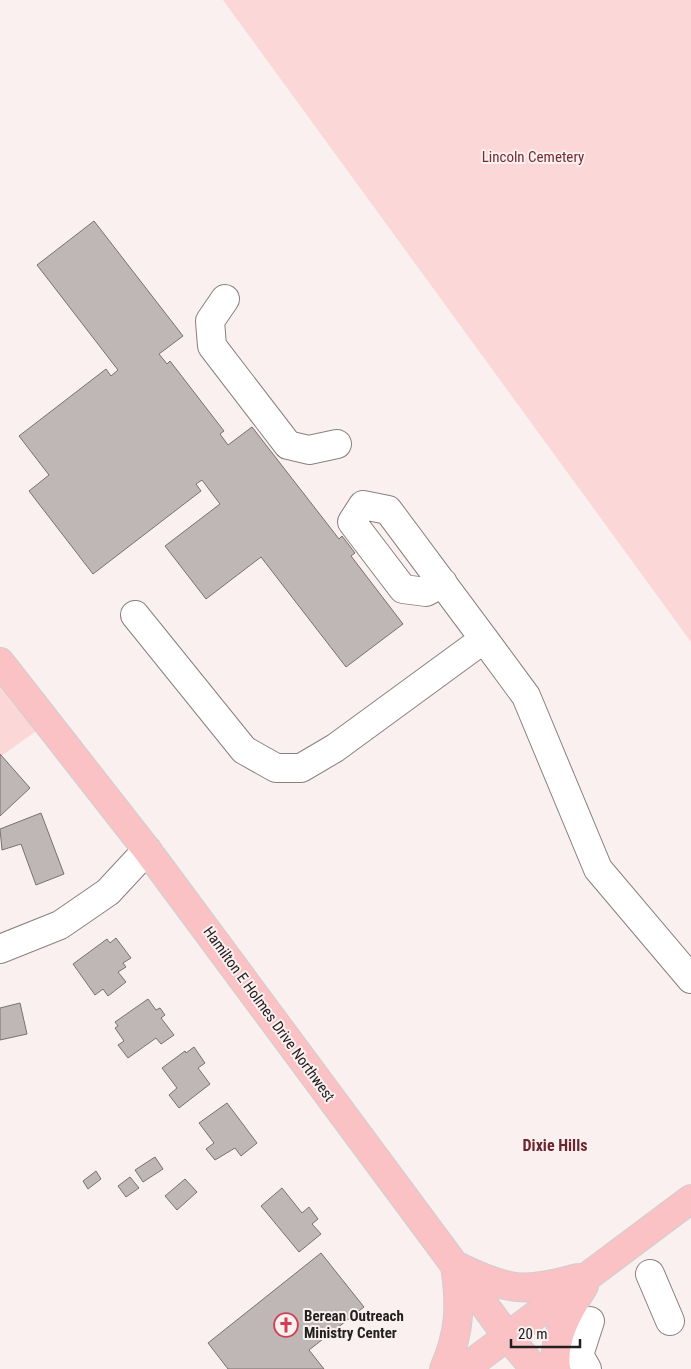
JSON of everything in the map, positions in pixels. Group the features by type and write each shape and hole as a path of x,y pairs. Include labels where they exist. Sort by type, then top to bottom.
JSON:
{"main road":[{"name":"Hamilton E Holmes Drive Northwest","path":"0,662 147,850 508,1337 535,1369"},
{"path":"464,1369 691,1200"},
{"path":"455,1265 489,1282 515,1288 543,1288 591,1274"},
{"path":"444,1369 450,1354 458,1321 460,1299 455,1265"},
{"path":"556,1369 557,1342 567,1313 591,1274"}],"street":[{"path":"225,299 210,321 212,346 288,445 309,450 337,444"},
{"path":"443,583 526,696 598,869 691,979"},
{"path":"135,615 244,750 276,768 301,768 336,748 484,639"},
{"path":"0,949 60,925 108,892 147,850"},
{"path":"650,1274 670,1321"},
{"path":"587,1369 579,1355 590,1321"}],"green space":[{"name":"Lincoln Cemetery","path":"223,0 691,0 691,642"},
{"path":"0,662 56,717 0,757"}],"building":[{"path":"94,221 183,336 159,354 167,364 170,361 224,431 220,434 228,445 252,427 339,539 342,536 355,553 351,556 403,624 346,667 261,557 206,599 165,546 220,504 202,480 196,484 201,491 93,574 29,491 49,475 19,436 106,369 111,376 118,370 37,265"},
{"path":"0,754 30,788 0,816"},
{"path":"41,813 64,874 36,885 21,844 2,850 0,829"},
{"path":"116,938 131,958 123,963 126,967 118,972 126,982 108,996 103,989 95,995 73,964 107,939 110,943"},
{"path":"148,999 156,1010 160,1008 165,1015 161,1018 174,1035 161,1044 156,1038 128,1058 118,1045 124,1041 115,1028 118,1026 115,1022"},
{"path":"20,1003 27,1034 0,1040 0,1008"},
{"path":"194,1047 205,1063 198,1068 210,1084 179,1108 169,1095 177,1088 162,1068 185,1051 186,1053"},
{"path":"227,1103 257,1143 241,1156 235,1148 215,1160 206,1149 214,1143 199,1123"},
{"path":"155,1157 163,1169 143,1182 135,1170"},
{"path":"96,1171 101,1179 88,1189 83,1181"},
{"path":"130,1177 139,1188 126,1197 118,1186"},
{"path":"185,1179 197,1192 177,1210 165,1196"},
{"path":"282,1188 302,1213 309,1207 318,1219 312,1224 321,1234 299,1252 261,1206"},
{"name":"Berean Outreach Ministry Center","path":"321,1253 364,1307 309,1350 324,1369 228,1369 208,1343"}],"place":[{"name":"Berean Outreach Ministry Center","path":"286,1325"}],"district":[{"name":"Dixie Hills","path":"555,1145"}]}
